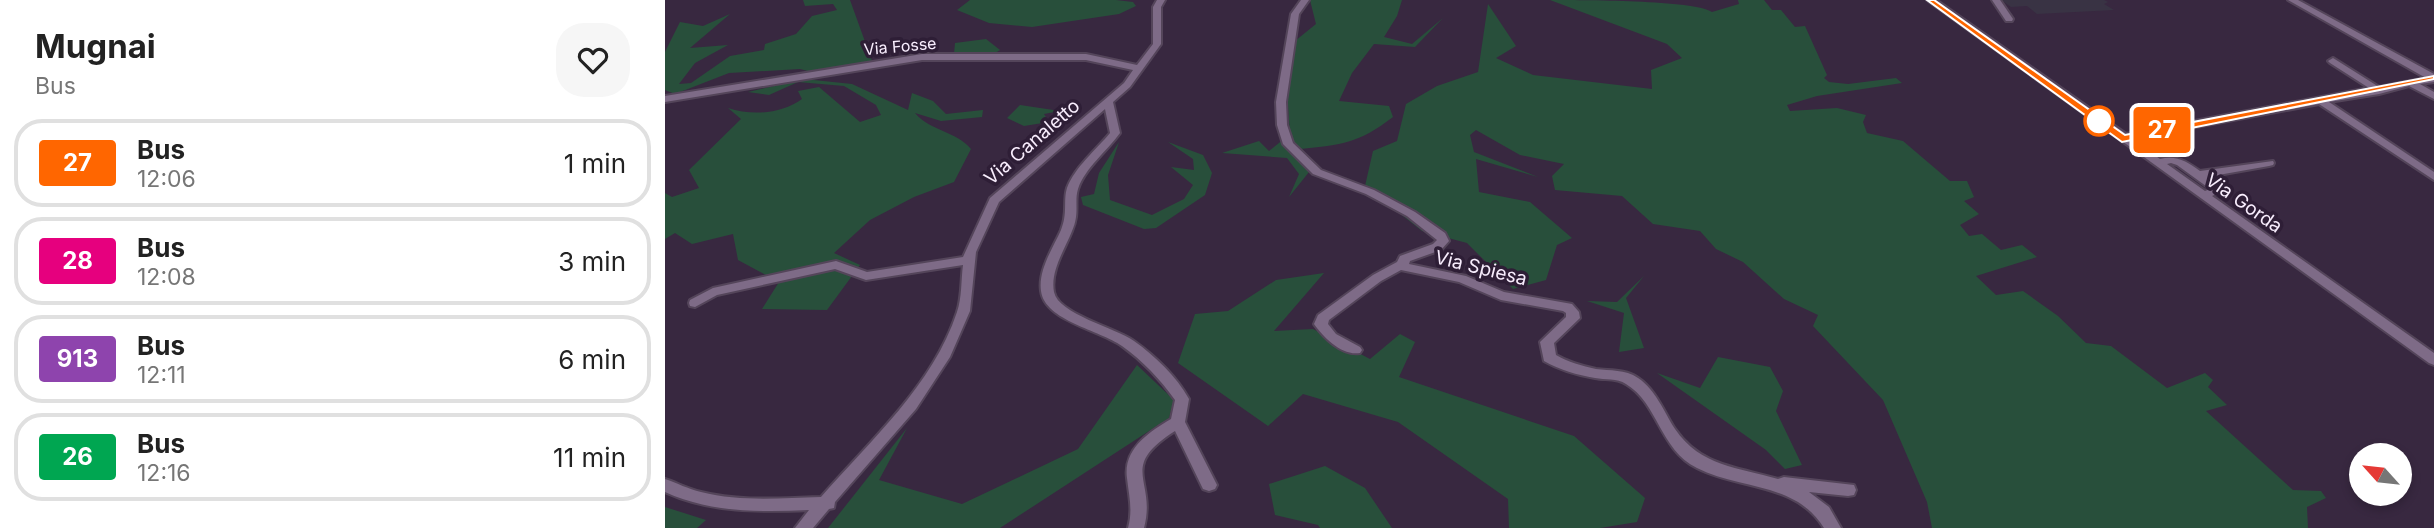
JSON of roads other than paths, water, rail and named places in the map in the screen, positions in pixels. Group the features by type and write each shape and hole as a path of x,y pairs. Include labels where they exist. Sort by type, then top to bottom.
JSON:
{"street":[{"name":"Via Canaletto","path":"803,528 828,503 917,397 943,357 964,311 968,260 984,218 1000,193 1127,85 1157,44 1157,7 1161,0"},
{"name":"Via Spiesa","path":"1305,0 1295,14 1281,102 1282,125 1288,144 1317,172 1370,192 1432,227 1441,236 1443,241 1437,247 1403,259 1402,265 1421,272 1462,279 1501,296 1567,306 1573,312 1573,318 1547,342 1549,358 1573,369 1618,375 1632,380 1685,453 1703,464 1759,480 1813,502 1828,518 1833,528"},
{"name":"Via Gorda","path":"1931,0 2434,360"},
{"path":"1996,0 2009,19"},
{"path":"2292,0 2432,81"},
{"name":"Via Fosse","path":"665,99 822,71 922,57 1074,56 1140,68"},
{"path":"2333,61 2379,91"},
{"path":"2122,138 2432,81"},
{"path":"2412,84 2434,96"},
{"path":"1108,102 1115,133 1072,190 1072,216 1054,261 1049,295 1061,310 1121,339 1145,357 1172,385 1182,400 1178,422 1209,485"},
{"path":"2322,102 2434,177"},
{"path":"2157,163 2174,161 2219,190 2202,195"},
{"path":"2199,175 2269,163"},
{"path":"695,303 713,292 835,265 866,276 968,260"},
{"path":"1355,350 1331,337 1321,324 1323,318 1377,278 1402,265"},
{"path":"1136,528 1140,494 1135,480 1136,456 1159,434 1178,422"},
{"path":"1759,480 1847,490"},
{"path":"665,485 679,493 714,501 828,503"}]}
